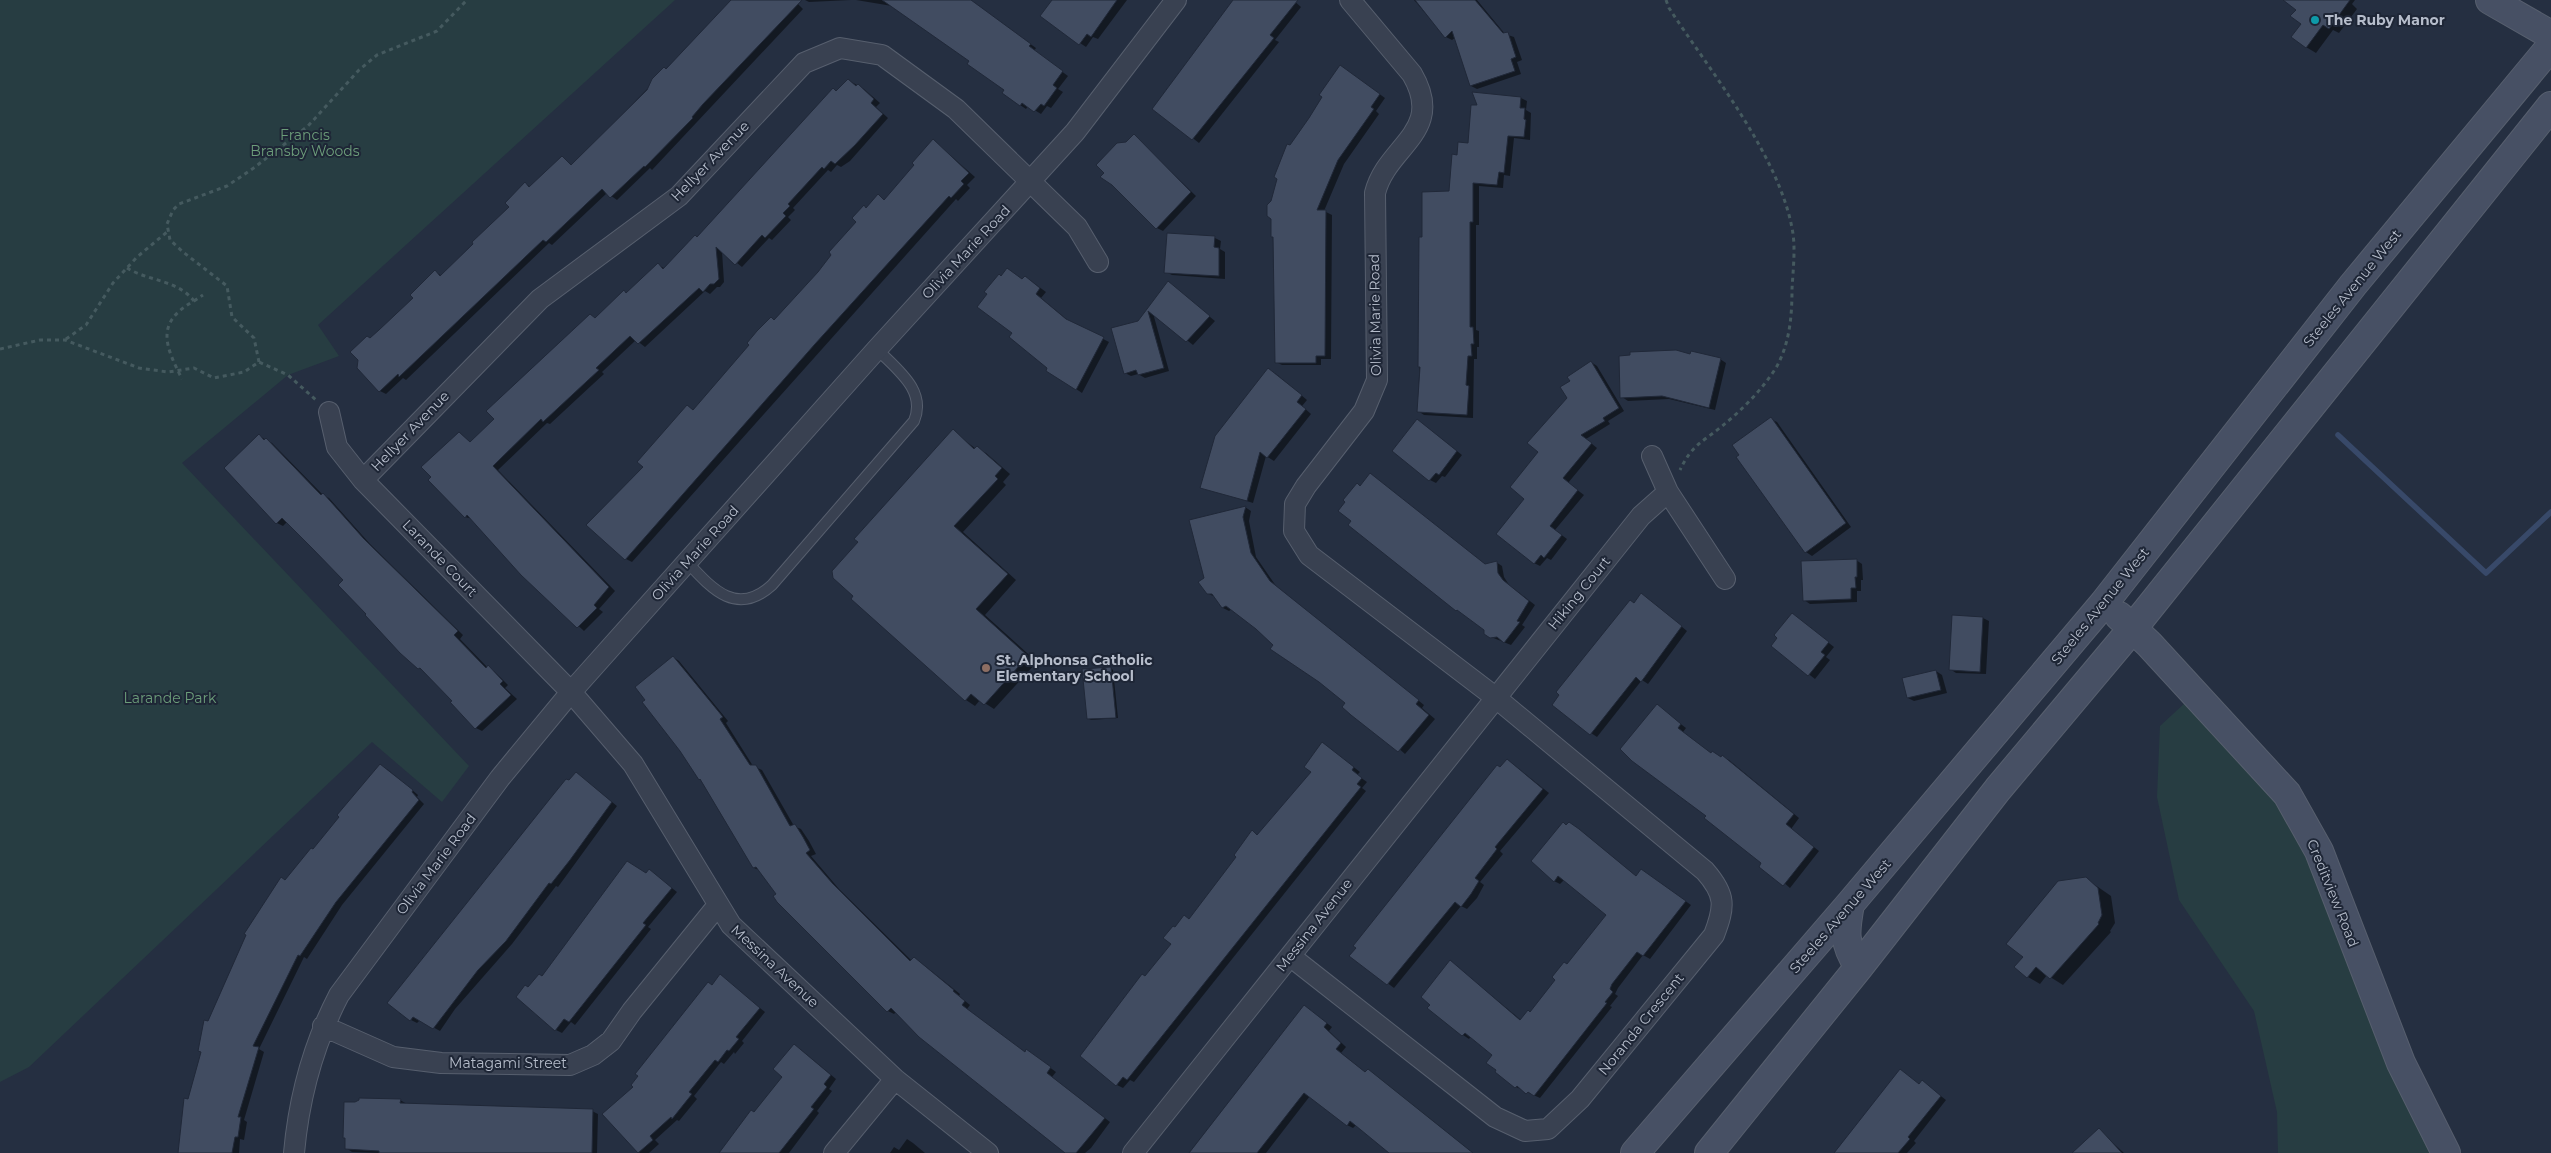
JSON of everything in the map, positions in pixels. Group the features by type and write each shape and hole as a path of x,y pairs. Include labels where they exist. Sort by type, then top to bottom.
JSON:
{"main road":[{"path":"2490,0 2551,35"},
{"name":"Steeles Avenue West","path":"1635,1153 1850,904 2104,603 2353,285 2551,46"},
{"path":"1709,1153 1859,967 1998,789 2133,628 2551,106"},
{"name":"Creditview Road","path":"2104,603 2133,628 2287,794 2320,851 2401,1063 2439,1145 2446,1153"},
{"path":"1850,904 1845,932 1848,950 1859,967"}],"street":[{"name":"Olivia Marie Road","path":"294,1153 306,1074 323,1026 339,995 500,778 571,692 877,349 1075,132 1176,0"},
{"name":"Olivia Marie Road","path":"1350,0 1412,74 1421,92 1424,109 1420,121 1385,171 1375,194 1377,380 1364,411 1306,486 1295,504 1294,531 1310,555 1495,698"},
{"name":"Hellyer Avenue","path":"363,480 540,299 679,196 804,63 840,48 882,55 956,109 1029,183 1077,227 1098,262"},
{"name":"Larande Court","path":"329,412 337,447 363,480 571,692"},
{"path":"1652,456 1668,492 1725,579"},
{"name":"Hiking Court","path":"1495,698 1641,516 1668,492"},
{"name":"Messina Avenue","path":"571,692 633,764 731,925 895,1079 988,1153"},
{"name":"Noranda Crescent","path":"1290,956 1495,1117 1525,1131 1548,1128 1580,1099 1714,935 1721,917 1723,899 1716,884 1705,871 1495,698"},
{"name":"Messina Avenue","path":"1133,1153 1495,698"},
{"name":"Matagami Street","path":"323,1026 393,1057 441,1063 570,1065 593,1055 611,1040 632,1011 718,905"},
{"path":"834,1153 895,1079"}],"lane":[{"path":"688,563 709,586 731,598 753,597 772,585 914,421 918,404 915,392 877,349"}],"path":[{"path":"259,362 254,338 232,317 227,286 175,246 167,232 169,216 179,204 227,186 255,167 308,126 359,70 377,55 437,31 467,0"},
{"path":"1666,0 1669,8 1756,139 1779,185 1793,229 1791,319 1785,347 1776,366 1747,402 1722,427 1695,445 1668,492"},
{"path":"65,340 86,325 100,300 127,268 167,232"},
{"path":"127,268 176,286 186,292 194,301"},
{"path":"182,379 167,351 166,334 172,320 203,295"},
{"path":"0,349 40,340 65,340 139,368 168,372 194,368 214,378 244,372 259,362"},
{"path":"259,362 288,375 329,412"}],"green space":[{"name":"Larande Park","path":"0,0 675,0 318,325 339,356 288,375 182,463 469,766 442,802 372,742 29,1067 0,1082"},
{"path":"2186,702 2301,817 2442,1153 2278,1153 2277,1112 2254,1011 2179,900 2157,797 2160,726"}],"building":[{"path":"731,0 802,0 645,167 610,198 602,189 546,242 543,240 399,377 398,374 379,392 357,368 358,360 350,352 367,336 370,338 413,298 410,295 435,270 440,276 473,244 472,242 509,207 505,203 525,182 529,187 562,156 571,165 647,90 652,79 664,67 666,69"},
{"path":"882,0 971,0 1031,44 1029,46 1063,71 1053,85 1057,88 1044,106 1041,104 1034,112 1022,103 1020,106 1002,93 1004,90 967,64 969,61"},
{"path":"1052,0 1117,0 1091,37 1087,34 1079,45 1040,16"},
{"path":"1233,0 1298,0 1270,35 1274,38 1192,140 1152,109"},
{"path":"1415,0 1475,0 1503,33 1508,32 1516,57 1511,59 1515,71 1470,86 1452,31 1445,38"},
{"name":"The Ruby Manor","path":"2283,0 2350,0 2329,29 2323,25 2306,48 2291,37 2301,24 2290,16 2296,10"},
{"path":"1340,65 1380,94 1371,107 1374,109 1338,160 1317,210 1326,210 1325,356 1316,356 1316,363 1275,363 1273,237 1271,237 1271,219 1267,216 1267,205 1271,201 1277,179 1274,177 1287,144 1290,145 1309,118 1322,97 1319,95"},
{"path":"848,79 856,86 858,84 874,99 871,103 883,114 855,145 835,164 831,161 824,169 822,167 788,204 790,206 783,213 786,216 765,238 762,235 735,265 716,247 719,279 714,284 710,284 703,292 699,288 638,344 630,336 596,368 599,370 543,422 541,419 493,466 609,587 594,605 597,608 577,628 521,575 467,515 465,518 428,480 431,477 421,467 459,432 470,442 494,419 486,411 590,314 595,318 624,290 626,293 658,263 663,269 695,235 697,237 833,88 836,91"},
{"path":"1472,92 1521,97 1520,108 1525,108 1524,119 1526,120 1524,137 1508,136 1504,173 1499,172 1497,185 1473,183 1473,222 1470,222 1470,327 1473,327 1474,344 1471,344 1472,356 1468,356 1466,385 1469,386 1467,415 1417,412 1420,367 1418,367 1419,237 1422,237 1422,192 1449,191 1452,154 1457,155 1458,142 1468,143 1471,105 1477,105"},
{"path":"1134,134 1191,192 1156,229 1112,185 1100,177 1104,173 1096,165 1117,143 1126,142"},
{"path":"933,139 969,173 961,181 964,184 951,198 949,196 815,344 625,560 586,525 643,467 637,462 687,405 693,410 749,345 747,343 757,331 771,317 774,320 818,272 831,255 829,252 856,222 852,218 864,205 866,208 878,194 884,200"},
{"path":"1167,233 1215,236 1214,247 1219,248 1219,276 1164,273"},
{"path":"1007,268 1022,279 1025,276 1040,288 1036,294 1066,319 1104,337 1076,390 1046,371 1047,368 1009,337 1012,333 977,307 987,294 984,292 999,274 1001,276"},
{"path":"1168,281 1210,316 1186,342 1148,311 1164,368 1138,375 1136,370 1124,374 1111,328 1138,321"},
{"path":"1676,350 1690,354 1691,351 1721,358 1709,408 1662,396 1620,398 1619,356 1630,355 1630,352"},
{"path":"1591,361 1619,408 1603,418 1605,421 1581,435 1592,443 1563,478 1578,490 1550,526 1562,535 1544,558 1541,555 1534,564 1496,534 1524,499 1510,487 1538,452 1527,443 1567,398 1560,387 1570,381 1567,377"},
{"path":"1268,368 1302,395 1297,402 1306,409 1267,458 1260,452 1247,501 1200,488 1215,436"},
{"path":"1771,417 1846,523 1805,553 1736,457 1739,455 1732,445"},
{"path":"1417,419 1457,451 1439,475 1436,473 1429,481 1392,451"},
{"path":"953,429 974,449 977,446 1002,468 995,476 998,479 954,526 1008,574 976,609 1028,656 984,705 971,694 965,701 851,599 853,596 833,578 832,571 858,542 854,539"},
{"path":"259,434 264,440 266,438 321,495 323,493 364,539 458,631 454,635 486,668 488,665 503,681 500,684 511,695 475,729 450,702 452,701 420,668 418,669 400,653 338,585 343,580 282,518 276,524 224,468"},
{"path":"1370,473 1485,564 1497,561 1498,573 1503,580 1529,601 1517,621 1520,622 1504,643 1497,637 1490,638 1484,634 1484,630 1456,611 1348,525 1351,521 1338,511 1345,502 1343,500 1357,483 1360,486"},
{"path":"1246,506 1243,517 1251,553 1270,581 1419,700 1416,704 1429,715 1398,752 1351,715 1342,707 1345,703 1319,682 1270,649 1273,645 1256,629 1226,606 1222,608 1212,594 1207,594 1198,582 1204,578 1189,520"},
{"path":"1857,559 1856,588 1851,588 1851,599 1803,601 1801,561"},
{"path":"1641,593 1682,626 1641,682 1636,677 1590,735 1552,705 1559,695 1556,692 1630,600 1634,603"},
{"path":"1792,613 1829,642 1821,652 1825,655 1808,676 1771,646 1777,638 1774,635"},
{"path":"1952,615 1983,617 1980,672 1949,670"},
{"path":"673,656 723,717 720,719 750,765 756,765 790,826 795,824 803,837 810,850 806,853 833,884 910,961 914,957 965,1001 962,1005 1025,1052 1026,1049 1051,1067 1047,1073 1105,1118 1076,1153 1065,1153 919,1037 891,1008 887,1012 777,902 773,896 776,894 756,867 753,868 700,779 642,702 645,700 635,687"},
{"path":"1111,667 1116,718 1087,719 1082,669"},
{"path":"1936,670 1941,690 1907,698 1902,678"},
{"path":"1657,704 1681,724 1678,728 1711,753 1712,751 1721,757 1722,755 1794,814 1786,824 1814,847 1783,886 1759,867 1761,863 1704,818 1706,816 1632,761 1620,749"},
{"path":"1322,742 1354,767 1352,770 1362,778 1357,784 1361,787 1127,1080 1123,1077 1116,1086 1080,1056 1142,974 1145,976 1171,944 1163,938 1184,915 1189,919 1236,857 1234,855 1252,830 1257,835 1311,772 1304,767"},
{"path":"1507,759 1543,789 1495,847 1497,849 1475,878 1479,881 1461,907 1455,902 1387,985 1349,956 1356,948 1353,946 1497,765 1500,767"},
{"path":"380,764 413,790 412,792 419,800 336,902 300,956 298,955 253,1046 259,1047 238,1117 241,1117 238,1137 235,1137 232,1153 178,1153 184,1098 188,1099 201,1052 198,1051 204,1020 208,1021 246,935 244,934 281,877 285,880 311,848 313,849 339,817 337,815"},
{"path":"576,772 612,802 570,860 551,884 549,883 506,941 478,970 433,1029 413,1017 410,1021 387,1003 566,779 569,780"},
{"path":"1563,822 1566,825 1569,822 1579,829 1636,876 1641,869 1686,901 1643,956 1637,952 1612,984 1610,989 1613,992 1605,1002 1607,1003 1534,1096 1528,1092 1526,1094 1517,1086 1515,1088 1495,1072 1496,1070 1486,1063 1492,1055 1465,1033 1462,1036 1427,1008 1430,1005 1421,997 1450,960 1520,1020 1528,1010 1530,1012 1555,980 1552,977 1564,962 1567,964 1606,915 1558,876 1554,882 1531,861"},
{"path":"627,861 646,873 649,869 672,888 643,923 646,925 569,1022 564,1019 555,1031 516,997 525,985 528,987 539,974 542,976"},
{"path":"2086,877 2098,888 2102,915 2099,924 2050,979 2036,967 2027,978 2014,967 2023,957 2006,944 2058,881"},
{"path":"720,974 760,1008 736,1037 739,1039 729,1051 727,1050 718,1062 715,1060 689,1092 692,1094 672,1119 671,1117 650,1136 653,1140 638,1153 602,1114 633,1087 631,1085 638,1076 635,1074 708,982 712,985"},
{"path":"1304,1005 1327,1023 1324,1027 1341,1043 1336,1049 1365,1072 1368,1069 1473,1153 1389,1153 1350,1121 1347,1126 1304,1093 1257,1153 1189,1153"},
{"path":"794,1044 831,1075 824,1084 827,1087 811,1107 814,1109 779,1153 719,1153 751,1110 754,1112 782,1077 773,1069"},
{"path":"1900,1069 1919,1084 1922,1080 1941,1096 1908,1137 1910,1139 1898,1153 1834,1153"},
{"path":"359,1098 401,1099 400,1103 593,1109 592,1153 379,1153 379,1151 345,1149 345,1138 343,1138 344,1102 355,1102"},
{"path":"2099,1128 2122,1153 2072,1153"}],"waterway":[{"path":"2338,435 2486,573 2551,512"}],"place":[{"name":"The Ruby Manor","path":"2315,20"},
{"name":"St. Alphonsa Catholic Elementary School","path":"986,668"}],"park label":[{"name":"Francis Bransby Woods","path":"305,144"}]}
